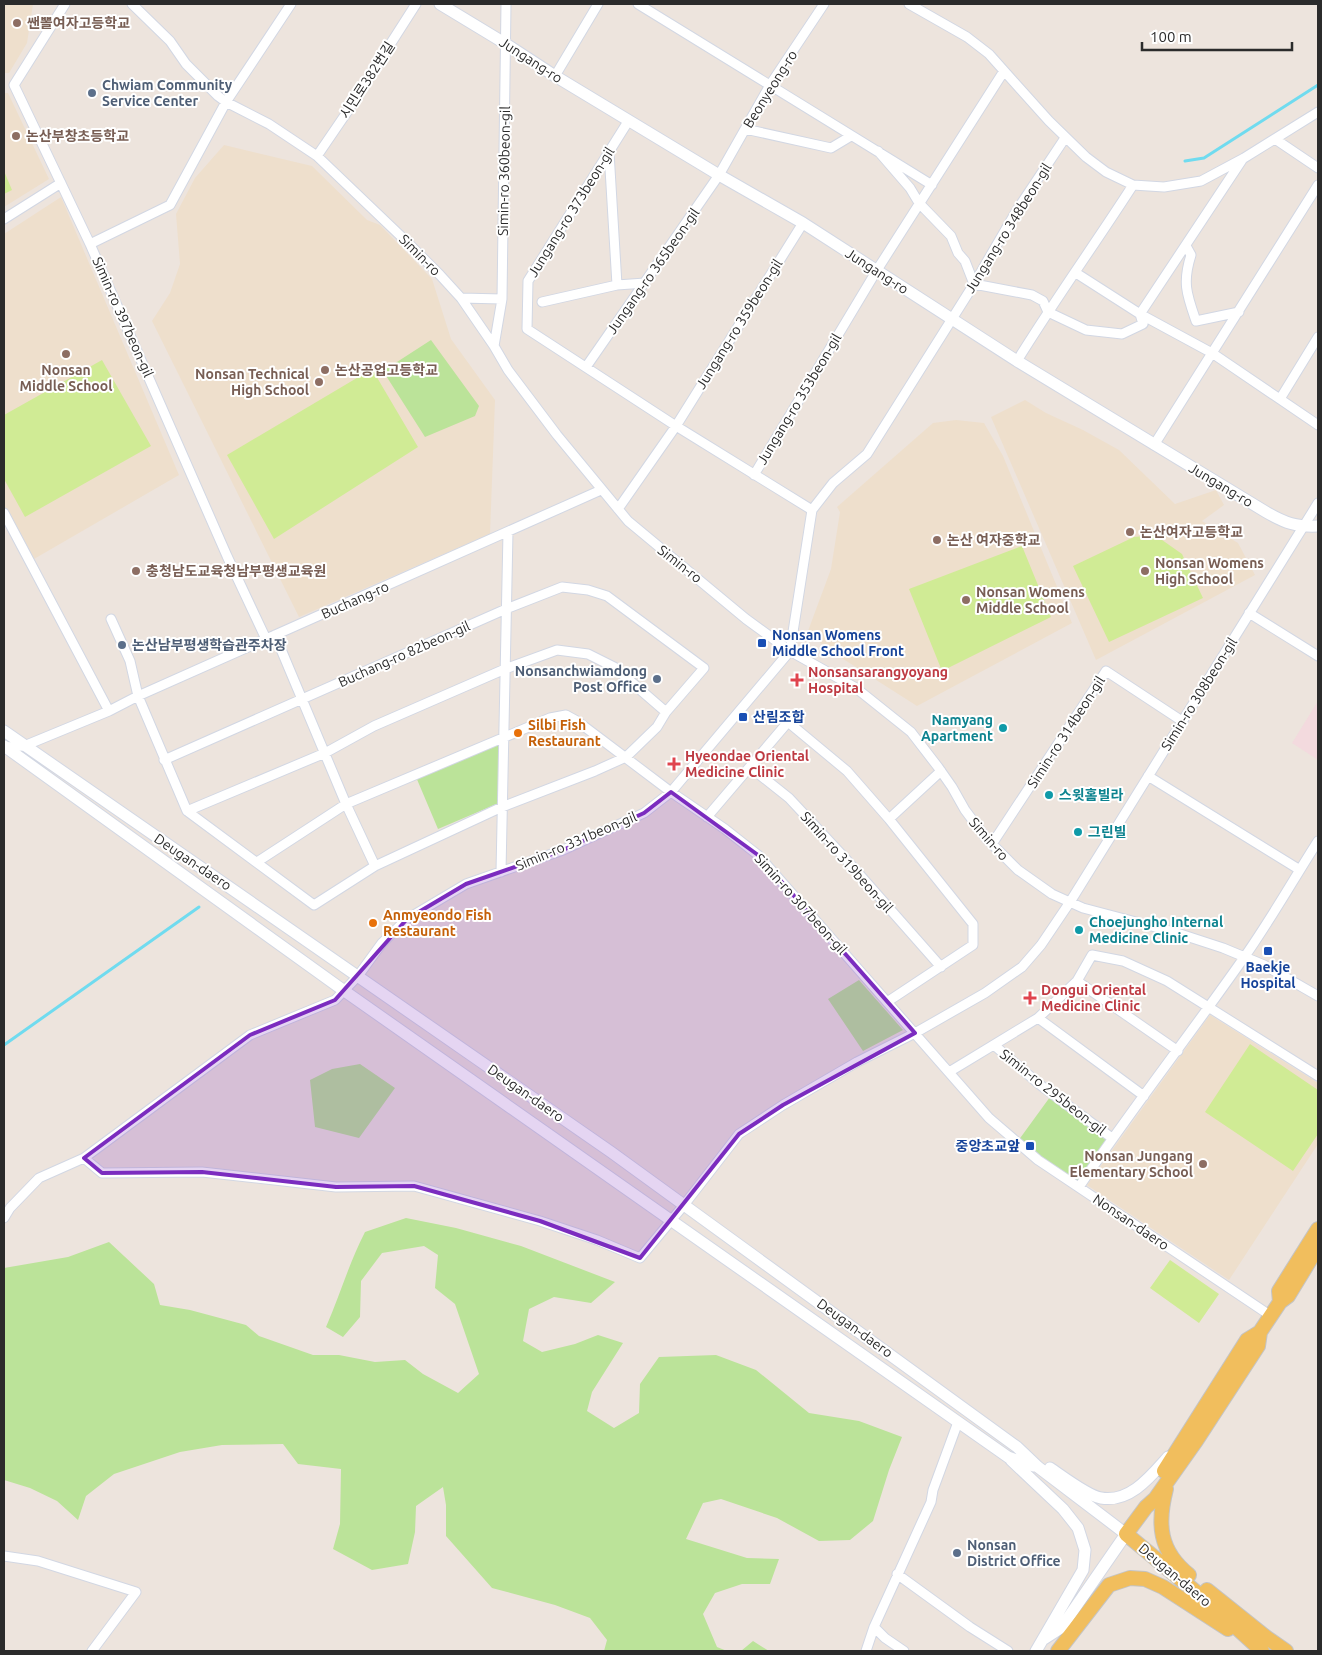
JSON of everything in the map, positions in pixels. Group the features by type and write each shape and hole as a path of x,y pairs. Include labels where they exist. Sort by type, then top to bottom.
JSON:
{"main road":[{"path":"1280,1302 1279,1291 1318,1229"},
{"path":"1146,1507 1150,1494 1247,1340 1260,1332 1280,1302 1288,1296 1318,1247"},
{"path":"1126,1534 1196,1442 1258,1346 1260,1332"},
{"path":"1168,1480 1161,1507 1160,1525 1166,1549 1177,1565 1262,1646"},
{"name":"Deugan-daero","path":"1126,1534 1262,1646"},
{"path":"1058,1651 1109,1585 1130,1578 1145,1580 1162,1587 1262,1646 1286,1651"}],"street":[{"path":"4,85 14,85 65,4"},
{"name":"Simin-ro","path":"132,4 170,41 203,82 226,102 269,124 316,156 407,242 461,298 508,370 557,435 628,521 746,619 790,651 856,688 911,732 941,771 964,810 992,844 1018,870 1031,880 1083,908 1174,932 1244,957 1264,965 1318,996"},
{"path":"90,244 170,205 226,102 291,4"},
{"name":"시민로382번길","path":"316,156 345,115 416,4"},
{"name":"Jungang-ro","path":"440,4 719,175 803,223 951,319 1154,445 1284,522 1302,527 1318,526"},
{"name":"Simin-ro 360beon-gil","path":"494,346 502,298 506,4"},
{"path":"555,76 598,4"},
{"path":"638,4 932,185"},
{"name":"Beonyeong-ro","path":"719,175 770,85 824,4"},
{"path":"909,4 967,36 990,54 1065,138 1106,172 1133,185 1164,187 1200,181 1244,158 1318,112"},
{"name":"Jungang-ro 353beon-gil","path":"676,426 754,475 877,270 1004,71"},
{"name":"Simin-ro 397beon-gil","path":"14,85 90,244 226,556 266,640"},
{"name":"Jungang-ro 373beon-gil","path":"586,367 527,329 528,281 629,120"},
{"path":"745,129 831,148 851,136"},
{"name":"Jungang-ro 348beon-gil","path":"812,510 833,483 867,454 974,284 1017,210 1065,138"},
{"path":"1274,139 1318,168"},
{"path":"878,151 910,188 919,203 951,236 958,253 965,261 974,284 1032,295 1043,301 1048,312 1086,330 1122,334 1133,327 1143,324 1140,314"},
{"path":"609,152 617,285"},
{"path":"1140,314 1244,158"},
{"name":"Jungang-ro 365beon-gil","path":"586,367 719,175"},
{"path":"4,219 61,183"},
{"path":"1018,361 1048,312 1076,273 1133,185"},
{"path":"1154,445 1318,185"},
{"name":"Jungang-ro 359beon-gil","path":"618,509 676,426 803,223"},
{"path":"1186,246 1191,256 1185,272 1186,292 1196,322 1239,312"},
{"path":"1076,273 1140,314 1212,353 1318,425"},
{"path":"542,302 617,285 645,283"},
{"path":"461,298 502,298"},
{"path":"1280,399 1318,337"},
{"path":"586,367 676,426"},
{"path":"754,475 812,510 790,651"},
{"name":"Buchang-ro","path":"4,747 24,746 109,711 138,696 601,490"},
{"name":"Simin-ro 308beon-gil","path":"1070,902 1318,502"},
{"path":"4,513 109,711"},
{"path":"501,872 508,532"},
{"name":"Buchang-ro 82beon-gil","path":"164,760 303,700 506,608 562,587 588,590 607,596 704,668 666,712"},
{"path":"1249,613 1318,656"},
{"path":"111,619 130,661 138,696 187,811 314,905 375,866 502,808 626,757 657,727 666,712 614,667 588,654 557,650 505,669 374,726 325,753 187,811"},
{"path":"276,635 346,804 375,866"},
{"name":"Simin-ro 331beon-gil","path":"4,1218 10,1208 39,1178 84,1158 250,1034 335,1000 358,976 382,943 407,919 466,884 563,850 644,813 671,792 790,651"},
{"name":"Simin-ro 314beon-gil","path":"992,844 1106,671 1182,721"},
{"name":"Simin-ro 307beon-gil","path":"505,737 550,718 566,715 577,721 758,855 915,1033"},
{"path":"707,817 788,722 847,771 889,819 973,924 973,945 887,1002"},
{"name":"Deugan-daero","path":"4,731 611,1152 1017,1447 1038,1467 1126,1534"},
{"path":"257,862 346,804 505,737"},
{"name":"Deugan-daero","path":"4,747 344,990 1008,1457 1038,1467"},
{"name":"Simin-ro 319beon-gil","path":"750,767 789,798 941,967"},
{"path":"889,819 941,771"},
{"path":"1148,776 1300,870"},
{"name":"Simin-ro 295beon-gil","path":"1079,1187 1112,1138 1178,1051 1244,957 1318,841"},
{"path":"84,1158 102,1173 202,1172 336,1187 414,1186 540,1221 597,1240 640,1258 684,1206 740,1134 783,1104 985,993 1022,966 1042,945 1070,902"},
{"path":"949,1072 1038,1018 1077,981 1092,955 1123,962 1167,981 1318,1076"},
{"path":"1077,981 1178,1051"},
{"path":"1038,1018 1144,1096"},
{"name":"Nonsan-daero","path":"915,1033 989,1118 1038,1160 1271,1316"},
{"name":"Simin-ro 295beon-gil","path":"994,1046 1039,1084 1112,1138"},
{"path":"866,1651 874,1627 897,1574 931,1502 933,1490 958,1422"},
{"path":"1017,1447 1091,1494 1099,1498 1111,1498 1119,1497 1137,1488 1186,1436"},
{"path":"1008,1457 1062,1509 1078,1528 1085,1550 1083,1570 1036,1651"},
{"path":"1044,1639 1061,1628 1126,1534"},
{"path":"4,1556 38,1562 136,1592 92,1651"},
{"path":"897,1574 970,1627 1008,1651"},
{"path":"874,1627 885,1638 904,1651"},
{"path":"1058,1651 1061,1628"}],"highlighted area":[{"path":"671,792 758,855 915,1033 783,1105 739,1134 640,1258 540,1221 414,1186 336,1187 202,1172 102,1173 84,1158 250,1035 335,1000 407,919 466,884 563,850 644,813"}],"shaded area":[{"name":"쌘뽈여자고등학교","path":"4,4 33,4 27,43 9,73 4,73"},
{"name":"논산부창초등학교","path":"4,93 8,93 49,179 4,207"},
{"name":"논산공업고등학교","path":"224,145 312,166 367,220 380,225 432,279 451,339 495,400 490,534 299,617 152,321 170,293 180,264 176,214 195,178"},
{"name":"Nonsan Middle School","path":"61,197 179,475 34,559 4,506 4,234"},
{"name":"논산여자고등학교","path":"1025,400 1046,413 1083,430 1119,450 1175,504 1216,490 1224,505 1202,521 1238,543 1255,575 1096,660 991,417"},
{"name":"논산 여자중학교","path":"956,420 984,423 1003,456 1072,623 917,706 826,648 808,631 831,569 840,512 837,507 933,423"},
{"path":"1318,701 1318,760 1292,743"},
{"name":"Nonsan Jungang Elementary School","path":"1210,1015 1318,1083 1318,1144 1229,1280 1087,1185"}],"green space":[{"path":"4,171 12,190 4,194"},
{"path":"431,340 479,406 475,416 425,437 383,371"},
{"path":"102,360 151,446 25,517 4,479 4,415"},
{"path":"372,369 418,447 274,539 227,455"},
{"path":"1155,535 1182,554 1203,598 1109,642 1073,566 1134,537"},
{"path":"1022,546 1051,617 942,671 909,589"},
{"path":"499,743 499,803 438,829 416,777"},
{"path":"859,980 903,1030 863,1051 828,999"},
{"path":"1250,1044 1318,1090 1318,1134 1293,1171 1205,1112"},
{"path":"360,1064 395,1088 359,1138 315,1127 310,1080 332,1069"},
{"path":"1050,1097 1108,1139 1078,1182 1018,1141"},
{"path":"406,1218 456,1228 521,1246 615,1282 591,1303 554,1297 529,1309 523,1341 542,1352 575,1344 598,1335 623,1343 592,1392 587,1411 614,1428 639,1413 640,1384 659,1357 716,1355 756,1370 809,1413 859,1421 902,1437 889,1470 873,1521 850,1540 819,1541 777,1518 721,1499 703,1503 686,1539 747,1558 779,1559 770,1584 742,1584 715,1593 703,1614 717,1647 727,1651 604,1651 607,1640 590,1618 555,1605 492,1588 446,1536 446,1505 443,1487 416,1506 415,1532 408,1564 372,1570 333,1549 340,1524 341,1469 298,1464 283,1444 222,1445 180,1452 114,1474 86,1496 78,1520 57,1501 30,1488 4,1480 4,1268 68,1257 109,1242 154,1284 160,1305 190,1310 246,1325 259,1336 313,1355 339,1355 375,1362 405,1360 423,1374 458,1393 479,1374 455,1304 435,1288 438,1255 424,1246 382,1253 361,1281 360,1317 343,1337 326,1327 365,1232"},
{"path":"1170,1260 1219,1294 1199,1323 1150,1288"},
{"path":"753,1641 769,1651 741,1651"}],"waterway":[{"path":"1185,161 1204,158 1318,85"},
{"path":"4,1045 199,907"}],"place":[{"name":"쌘뽈여자고등학교","path":"17,23"},
{"name":"Chwiam Community Service Center","path":"92,93"},
{"name":"논산부창초등학교","path":"16,136"},
{"name":"Nonsan Middle School","path":"66,354"},
{"name":"논산공업고등학교","path":"325,370"},
{"name":"Nonsan Technical High School","path":"319,382"},
{"name":"논산여자고등학교","path":"1130,532"},
{"name":"논산 여자중학교","path":"937,540"},
{"name":"충청남도교육청남부평생교육원","path":"136,571"},
{"name":"Nonsan Womens High School","path":"1145,571"},
{"name":"Nonsan Womens Middle School","path":"966,600"},
{"name":"Nonsan Womens Middle School Front","path":"762,643"},
{"name":"논산남부평생학습관주차장","path":"122,645"},
{"name":"Nonsanchwiamdong Post Office","path":"657,679"},
{"name":"Nonsansarangyoyang Hospital","path":"797,680"},
{"name":"산림조합","path":"743,717"},
{"name":"Namyang Apartment","path":"1003,728"},
{"name":"Silbi Fish Restaurant","path":"518,733"},
{"name":"Hyeondae Oriental Medicine Clinic","path":"674,764"},
{"name":"스윗홈빌라","path":"1049,795"},
{"name":"그린빌","path":"1078,832"},
{"name":"Anmyeondo Fish Restaurant","path":"373,923"},
{"name":"Choejungho Internal Medicine Clinic","path":"1079,930"},
{"name":"Baekje Hospital","path":"1268,951"},
{"name":"Dongui Oriental Medicine Clinic","path":"1030,998"},
{"name":"중앙초교앞","path":"1030,1146"},
{"name":"Nonsan Jungang Elementary School","path":"1203,1164"},
{"name":"Nonsan District Office","path":"957,1553"}]}
